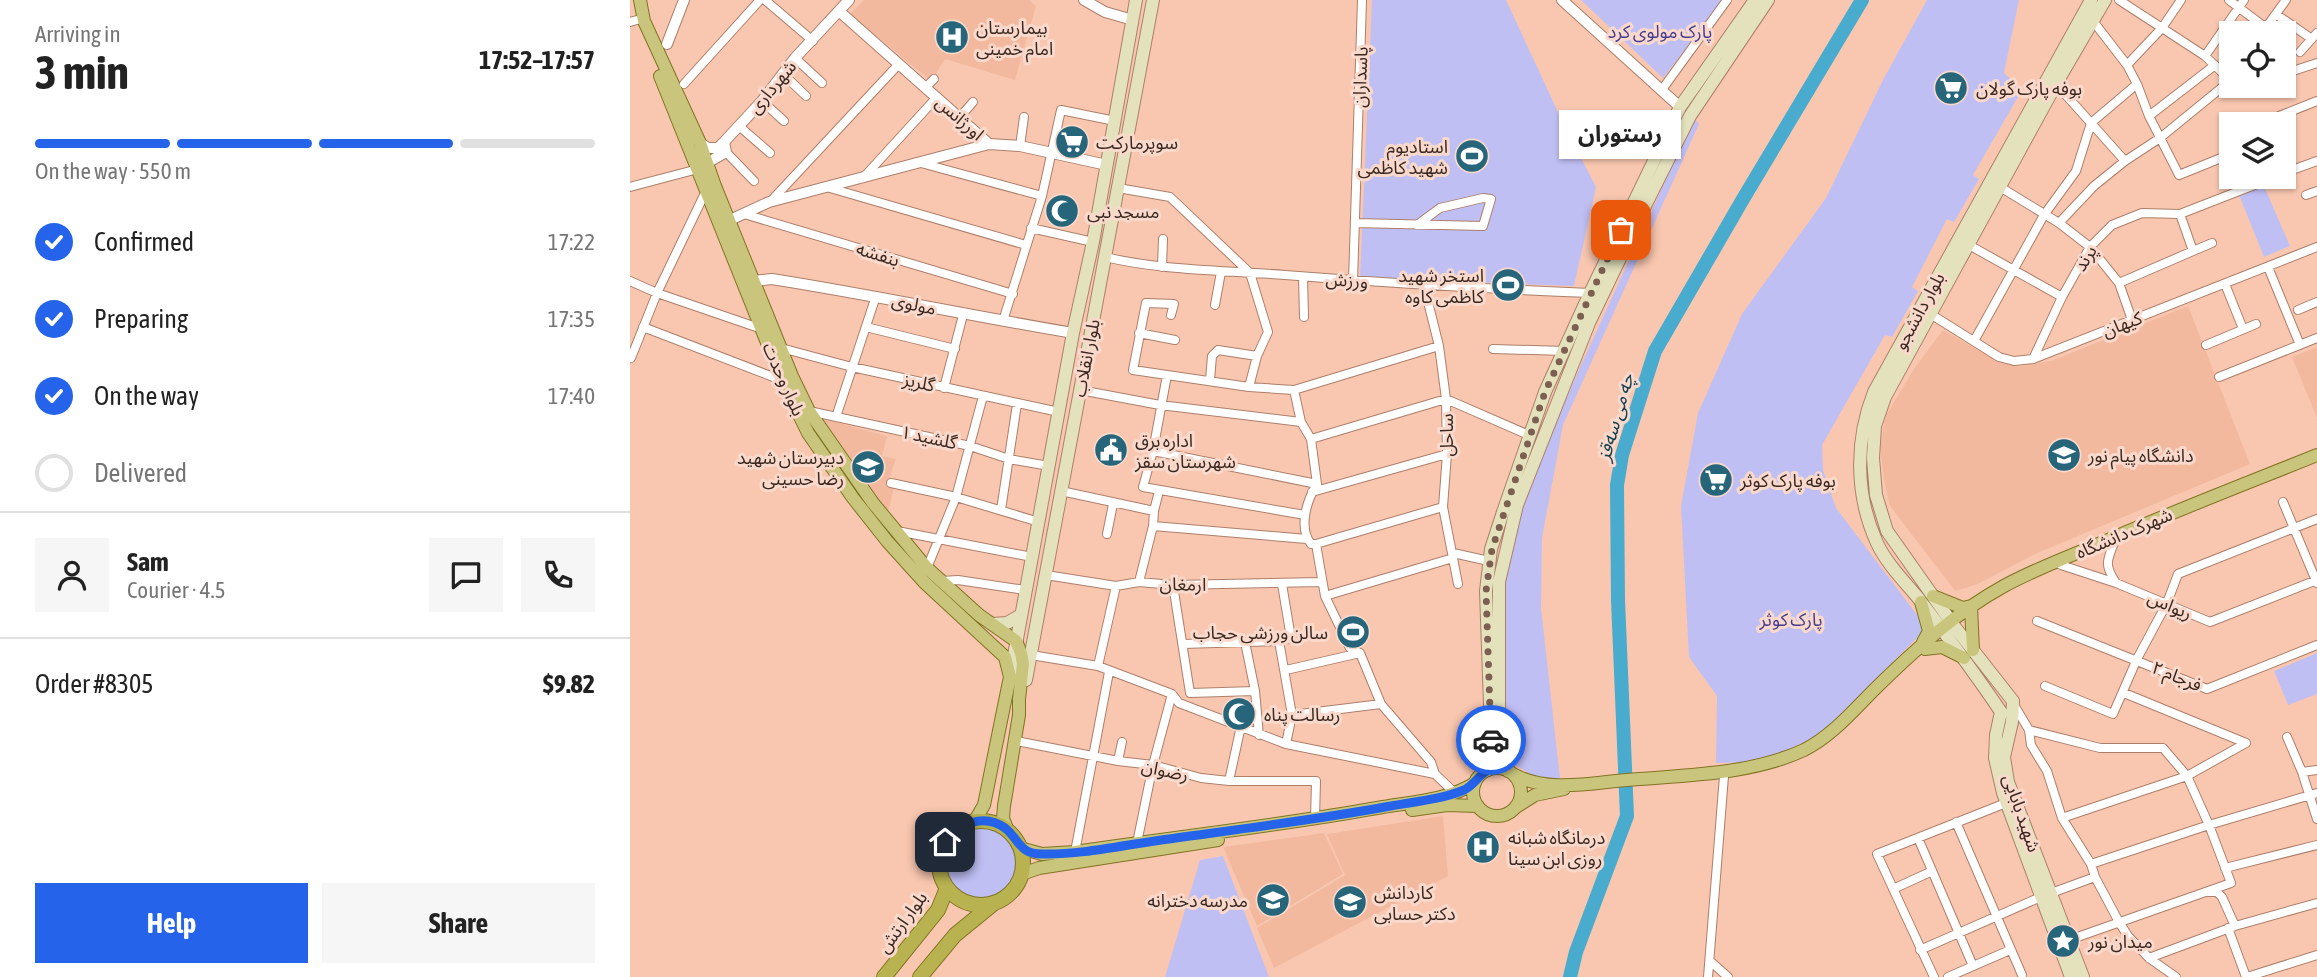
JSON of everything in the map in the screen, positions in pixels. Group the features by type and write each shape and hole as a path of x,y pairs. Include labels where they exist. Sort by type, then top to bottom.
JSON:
{"highway":[{"path":"920,977 961,929 1012,891 1022,874 1020,848 1007,830 991,822 974,821 962,825 952,832 945,842 939,865 941,877 947,888 964,901 974,905 995,902"},
{"name":"بلوار ارتش","path":"884,977 938,910 947,888"}],"main road":[{"name":"بلوار وحدت","path":"631,0 634,21 730,220 808,411 842,461 927,568 996,627"},
{"name":"بلوار وحدت","path":"640,0 659,56 700,143 706,191 782,380 808,433 853,498 924,582 1005,657 1010,677"},
{"name":"بلوار انقلاب","path":"1010,677 1136,0"},
{"name":"بلوار انقلاب","path":"1007,830 1003,818 1004,806 1019,715 1153,0"},
{"path":"1020,848 1042,854 1075,852 1315,819 1455,793 1475,783 1488,770 1492,733 1486,591 1489,561 1503,512 1545,392 1680,107 1755,0"},
{"path":"1516,807 1521,793 1520,786 1510,773 1502,741 1499,708 1499,582 1517,505 1589,323 1690,116 1768,0"},
{"name":"بلوار دانشجو","path":"1947,628 1921,602 1878,546 1880,533 1873,458 1875,426 1885,397 1932,315 2095,7"},
{"name":"بلوار دانشجو","path":"1947,628 1933,596 1880,533 1860,477 1865,416 2095,7"},
{"path":"1133,20 1146,36"},
{"path":"1680,107 1690,116"},
{"path":"1055,434 1057,447 1069,449"},
{"name":"شهرک دانشگاه","path":"1971,610 2018,579 2059,560 2317,455"},
{"path":"1475,783 1473,791 1478,806 1488,814 1496,816 1510,812 1535,795 1565,787 1715,775 1767,763 1804,750 1821,740 1924,646 1971,610 2061,565 2317,462"},
{"path":"1933,596 1971,610"},
{"path":"1921,602 1929,631 1924,646"},
{"path":"1924,646 1942,647 1968,654 1971,610"},
{"path":"996,627 1021,615"},
{"path":"991,643 994,644 1001,638 996,627"},
{"path":"996,627 1016,641"},
{"name":"شهید بابایی","path":"1947,628 2013,701 2012,722 2004,757 2008,782 2047,895 2071,977"},
{"name":"بلوار انقلاب","path":"1016,641 1023,664 1019,715"},
{"name":"شهید بابایی","path":"1968,654 2001,712 1995,758 2006,803 2069,940 2083,977"},
{"path":"974,821 984,805 1010,677"},
{"path":"1488,770 1501,768 1530,782 1565,787"},
{"path":"1022,874 1039,868 1447,805 1478,806"}],"street":[{"path":"667,44 684,0"},
{"path":"684,84 762,0 813,41"},
{"name":"شهرداری","path":"702,166 725,147 739,125 762,101 795,58 849,0"},
{"path":"1084,0 1105,12 1133,20"},
{"name":"پاسداران","path":"1353,281 1362,0"},
{"path":"1562,0 1680,107"},
{"path":"1661,91 1727,0"},
{"path":"2119,0 2205,55 2219,68"},
{"path":"2127,65 2162,28 2181,0"},
{"path":"2229,0 2242,4 2256,21"},
{"path":"2272,21 2287,0"},
{"path":"2205,55 2242,4"},
{"path":"2095,7 2137,84 2149,116 2179,175 2219,157"},
{"name":"اورژانس","path":"840,12 989,144 1020,146 1107,165"},
{"path":"2277,15 2314,36 2300,52"},
{"path":"795,58 822,83"},
{"path":"2296,70 2317,63"},
{"path":"769,202 898,65"},
{"path":"2149,116 2216,65"},
{"path":"783,74 806,96"},
{"path":"925,88 934,79"},
{"path":"2056,84 2124,160"},
{"path":"1974,341 2044,215 2077,171 2091,123 2137,84"},
{"path":"2059,223 2094,186 2124,160 2160,138 2219,90"},
{"path":"862,179 936,97"},
{"path":"762,101 784,121"},
{"path":"2289,112 2317,101"},
{"path":"960,117 972,102"},
{"path":"1003,321 1042,197 1061,110 1115,121"},
{"path":"1020,146 1024,117"},
{"path":"739,125 770,153"},
{"path":"700,143 708,148 725,147 754,181"},
{"path":"730,220 769,202 989,144"},
{"path":"2296,168 2317,160"},
{"path":"921,163 1042,197"},
{"path":"630,187 702,166"},
{"path":"2000,187 2059,223 2090,247 2119,283 2132,320"},
{"path":"830,188 1026,245"},
{"path":"1118,188 1170,197 1250,273 1268,332 1256,356 1249,387"},
{"path":"2193,251 2180,214 2241,189"},
{"path":"631,358 657,293 706,191"},
{"path":"2306,195 2317,191"},
{"path":"1355,223 1417,225 1483,226 1491,199 1483,198 1440,208 1417,225"},
{"name":"پرند","path":"2033,359 2062,297 2090,247 2112,225 2142,213 2180,214"},
{"name":"بنفشه","path":"744,214 1013,294"},
{"path":"1031,228 1093,242"},
{"path":"1162,267 1163,239"},
{"path":"2119,283 2212,243"},
{"path":"1969,245 2062,297"},
{"name":"کیهان","path":"1932,315 1999,357 2014,361 2033,359 2317,247"},
{"name":"ورزش","path":"1105,257 1138,265 1220,272 1424,286 1590,293"},
{"path":"2268,267 2300,345"},
{"path":"1215,305 1220,272"},
{"path":"1303,277 1304,317"},
{"name":"مولوی","path":"754,281 772,279 1073,333"},
{"path":"630,281 762,329"},
{"path":"2225,284 2243,329"},
{"name":"ساحل","path":"1424,286 1440,346 1446,398 1447,454 1443,507 1458,584"},
{"path":"836,417 876,296"},
{"path":"2298,310 2317,302"},
{"path":"1171,314 1174,304 1146,303 1133,370 1249,387 1294,390 1440,346"},
{"path":"944,388 963,315"},
{"path":"2206,345 2256,324"},
{"path":"643,327 782,380"},
{"path":"866,327 955,349"},
{"path":"1139,333 1175,340"},
{"path":"2220,377 2317,338"},
{"name":"گلریز","path":"781,348 852,368 1059,412"},
{"path":"1493,349 1565,351"},
{"path":"1210,380 1212,356 1218,350 1256,356"},
{"path":"1167,375 1153,451 1143,487 1305,515"},
{"path":"1080,390 1160,405 1301,422"},
{"path":"1294,390 1301,422 1311,439 1317,484 1305,515 1307,539 1311,544 1443,507"},
{"path":"927,568 956,497 984,396"},
{"path":"1311,439 1446,398 1531,436"},
{"path":"1000,510 1017,404"},
{"name":"گلشید ۱","path":"808,411 971,446 1009,459 1049,466"},
{"path":"1153,451 1317,484"},
{"path":"1312,492 1447,454"},
{"path":"891,483 956,497 1039,522"},
{"path":"1139,582 1159,491"},
{"path":"1061,492 1154,511"},
{"path":"2283,502 2317,581"},
{"path":"1107,534 1113,504"},
{"path":"2045,686 2113,714 2137,659 2167,603 2178,574 2317,519"},
{"path":"1153,526 1307,539"},
{"path":"894,528 1032,557"},
{"path":"2114,543 2107,569 2116,583"},
{"path":"1316,544 1325,596 1350,648 1360,653 1381,704 1431,762 1435,774 1455,793"},
{"path":"1325,596 1453,555 1489,561"},
{"name":"ریواس","path":"2061,565 2116,583 2210,622 2317,581"},
{"name":"ارمغان","path":"1046,575 1116,586 1139,582 1173,585 1321,582"},
{"path":"940,581 958,580 1025,590"},
{"path":"1183,643 1279,641 1291,638 1282,584"},
{"path":"1173,585 1190,693 1255,691"},
{"path":"1098,666 1116,586"},
{"name":"فرجام ۲","path":"2037,621 2137,659 2207,690 2317,645"},
{"path":"1279,641 1292,715 1286,744"},
{"path":"1245,642 1255,691 1259,735"},
{"path":"1286,670 1360,653"},
{"path":"1031,655 1098,666 1172,694 1179,703 1286,744 1435,774"},
{"path":"1075,852 1109,672"},
{"path":"2062,818 2187,776 2246,743 2124,693"},
{"path":"1137,843 1153,765 1172,694"},
{"path":"2013,701 2029,730 2031,745 2048,771 2062,818 2091,864 2119,922 2149,958 2176,977"},
{"path":"1292,715 1381,704"},
{"path":"1229,781 1241,726"},
{"path":"2029,730 2100,748 2163,748 2187,776 2231,883 2069,940"},
{"path":"2287,737 2313,794 2317,820"},
{"name":"رضوان","path":"1016,741 1153,765 1201,778 1229,781 1316,781 1315,819"},
{"path":"1118,761 1122,742"},
{"path":"2302,772 2317,770"},
{"path":"1709,977 1715,775"},
{"path":"2091,864 2313,794"},
{"path":"1934,977 1877,854 2006,803"},
{"path":"1956,822 2022,975"},
{"path":"1918,838 1973,966"},
{"path":"2225,868 2317,845"},
{"path":"1893,889 1928,873"},
{"path":"1920,950 2095,877"},
{"path":"2209,890 2222,897 2247,977 2317,955"},
{"path":"2149,958 2232,927 2317,903"},
{"path":"1948,977 2010,950"},
{"path":"1710,961 1728,977"}],"shaded area":[{"name":"بیمارستان امام خمینی","path":"864,0 1029,0 1036,6 1015,80 945,59 931,81 850,14"},
{"name":"دانشگاه پیام نور","path":"2188,306 2250,464 2035,554 1978,584 1955,591 1890,506 1880,446 1886,415 1916,366 1943,330 2000,363 2021,366 2051,361"},
{"path":"2317,347 2317,418 2292,357"},
{"name":"دبیرستان شهید رضا حسینی","path":"809,415 887,436 882,456 896,459 887,484 894,487 887,516"},
{"name":"کاردانش دکتر حسابی","path":"1443,816 1448,876 1274,968 1257,928 1345,875 1327,834"},
{"name":"مدرسه دخترانه","path":"1324,833 1343,874 1257,926 1223,847"}],"green space":[{"name":"استادیوم شهید کاظمی","path":"1372,0 1506,0 1596,187 1574,286 1360,278"},
{"name":"پارک مولوی کرد","path":"1581,0 1723,0 1663,78"},
{"name":"پارک کوثر","path":"1927,0 2019,0 2004,73 2022,90 1973,175 1979,179 1954,222 1947,219 1912,287 1918,291 1892,337 1885,335 1822,445 1823,470 1836,508 1924,624 1919,636 1818,736 1761,762 1716,763 1717,696 1689,657 1681,506 1698,413 1742,314 1826,198 1884,78"},
{"path":"1694,118 1699,124 1563,425 1542,538 1541,608 1560,779 1537,778 1515,765 1508,754 1503,702 1505,586 1511,542 1530,482"},
{"path":"2256,189 2265,189 2290,246 2264,257 2239,195"},
{"path":"2317,653 2317,694 2288,705 2274,671"},
{"path":"982,827 1002,833 1012,843 1018,863 1012,883 1002,893 982,899 962,893 952,883 946,863 952,843 962,833"},
{"path":"1223,856 1269,977 1165,977 1200,860"}],"waterway":[{"name":"چە می سەقز","path":"1570,977 1576,952 1627,816 1618,600 1617,485 1622,455 1655,351 1862,0"}],"way so far":[{"path":"1491,740 1486,591 1492,549 1545,392 1621,230"}],"place":[{"name":"بیمارستان امام خمینی","path":"952,37"},
{"name":"بوفه پارک گولان","path":"1951,88"},
{"name":"سوپرمارکت","path":"1072,142"},
{"name":"استادیوم شهید کاظمی","path":"1472,156"},
{"name":"مسجد نبی","path":"1062,211"},
{"name":"رستوران","path":"1621,230"},
{"name":"استخر شهید کاظمی کاوه","path":"1508,285"},
{"name":"اداره برق شهرستان سقز","path":"1111,450"},
{"name":"دانشگاه پیام نور","path":"2064,455"},
{"name":"دبیرستان شهید رضا حسینی","path":"868,467"},
{"name":"بوفه پارک کوثر","path":"1716,480"},
{"name":"سالن ورزشی حجاب","path":"1353,632"},
{"name":"رسالت پناه","path":"1239,714"},
{"name":"درمانگاه شبانه روزی ابن سینا","path":"1483,847"},
{"name":"مدرسه دخترانه","path":"1273,900"},
{"name":"کاردانش دکتر حسابی","path":"1350,902"},
{"name":"میدان نور","path":"2063,941"}],"route":[{"path":"945,842 952,832 962,825 983,821 1007,830 1020,848 1032,853 1075,852 1315,819 1439,797 1465,789 1488,770 1491,740"}]}
